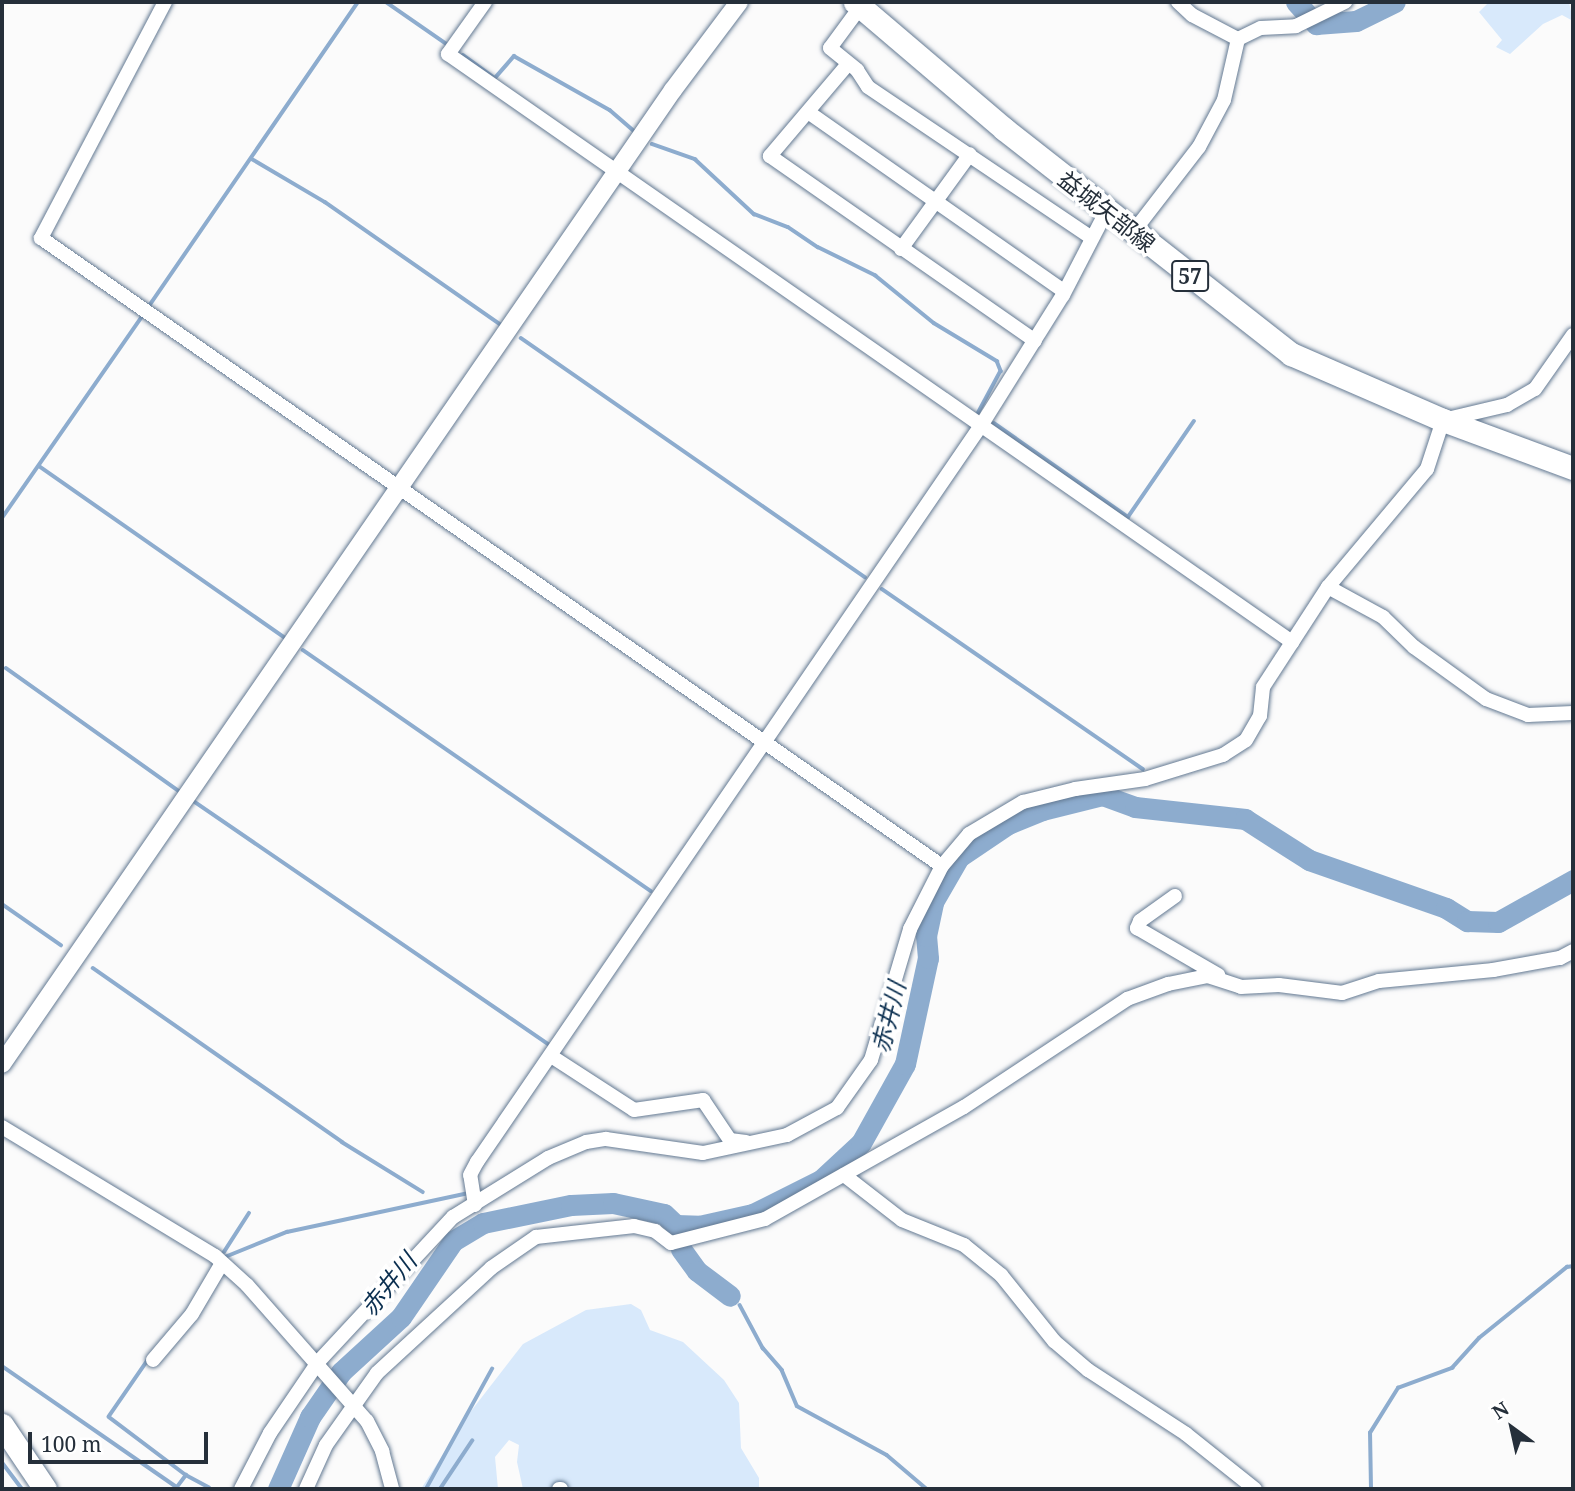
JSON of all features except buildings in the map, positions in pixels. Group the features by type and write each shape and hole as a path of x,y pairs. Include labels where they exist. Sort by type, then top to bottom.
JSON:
{"main road":[{"name":"益城矢部線","path":"858,4 1107,210 1291,354 1443,420 1573,468"},
{"path":"2,1425 45,1489"}],"street":[{"path":"165,2 41,238 766,740 942,866"},
{"path":"485,2 448,54 1292,642"},
{"path":"2,1064 618,171 740,2"},
{"path":"1178,2 1192,15 1238,39"},
{"path":"1238,39 1261,28 1305,22 1325,8 1345,2"},
{"path":"858,4 830,48 898,110 970,154 1092,238"},
{"path":"1135,231 1199,147 1224,100 1238,39"},
{"path":"848,64 770,156 1035,341"},
{"path":"808,112 1064,291"},
{"path":"901,249 970,154"},
{"path":"475,1205 470,1175 659,890 766,740 982,424 1035,341 1107,210"},
{"path":"241,1489 284,1412 321,1364 453,1217 548,1158 586,1142 606,1139 704,1153 753,1143 813,1124 837,1108 863,1075 879,1040 911,929 942,866 969,834 1023,802 1086,787 1145,779 1223,755 1245,740 1255,724 1263,687 1328,587 1427,469 1443,420 1507,405 1535,389 1573,335"},
{"path":"1328,587 1383,617 1414,647 1486,699 1528,715 1573,713"},
{"path":"1175,896 1140,921 1137,928 1241,987 1279,985 1342,993 1379,981 1493,970 1560,958 1573,951"},
{"path":"306,1489 326,1445 351,1401 377,1373 491,1268 536,1237 634,1226 655,1231 671,1242 765,1219 964,1107 1127,999 1208,976 1226,979"},
{"path":"551,1056 634,1110 703,1100 730,1140 753,1143"},
{"path":"2,1127 222,1263 321,1364 351,1401 374,1433 392,1489"},
{"path":"844,1175 902,1220 964,1245 1001,1275 1054,1341 1088,1370 1186,1434 1255,1489"},
{"path":"153,1360 192,1314 222,1263"}],"shaded area":[{"path":"1489,2 1569,2 1573,21 1562,15 1543,24 1510,54 1496,47 1502,40 1479,12"},
{"path":"631,1304 641,1310 650,1330 683,1342 724,1380 739,1403 741,1448 759,1478 759,1489 523,1489 517,1462 519,1445 509,1440 495,1457 498,1489 421,1489 468,1415 523,1344 586,1310"}],"waterway":[{"path":"147,309 358,2"},
{"path":"386,2 448,45"},
{"path":"1296,2 1316,24 1356,21 1395,2"},
{"path":"463,55 495,78 514,56 610,110 634,131"},
{"path":"652,144 695,159 754,214 788,227 818,247 875,275 934,323 997,361 1001,371 979,412"},
{"path":"252,159 325,202 503,326"},
{"path":"2,518 143,315"},
{"path":"521,338 865,577"},
{"path":"994,423 1128,517 1194,421"},
{"path":"39,466 287,639"},
{"path":"882,589 1143,769"},
{"path":"303,650 651,891"},
{"path":"6,668 179,791"},
{"name":"赤井川","path":"278,1489 310,1417 341,1372 401,1317 453,1241 483,1223 571,1205 613,1203 664,1214 676,1225 699,1226 753,1214 821,1180 861,1143 905,1064 928,958 926,936 933,902 959,857 1008,824 1042,810 1102,795 1135,807 1245,819 1309,860 1446,908 1467,921 1498,922 1573,880"},
{"path":"192,800 548,1044"},
{"path":"2,904 61,945"},
{"path":"93,968 342,1142 423,1192"},
{"path":"225,1257 287,1232 465,1194"},
{"path":"224,1252 249,1213"},
{"path":"681,1249 697,1271 730,1296"},
{"path":"1371,1489 1370,1433 1398,1388 1452,1368 1479,1338 1567,1267 1573,1266"},
{"path":"740,1305 763,1348 782,1370 797,1406 887,1455 927,1489"},
{"path":"149,1359 109,1417 186,1475"},
{"path":"2,1366 177,1487 186,1475 209,1487"},
{"path":"426,1489 492,1369"},
{"path":"440,1489 472,1441"},
{"path":"2,1462 22,1489"}]}
